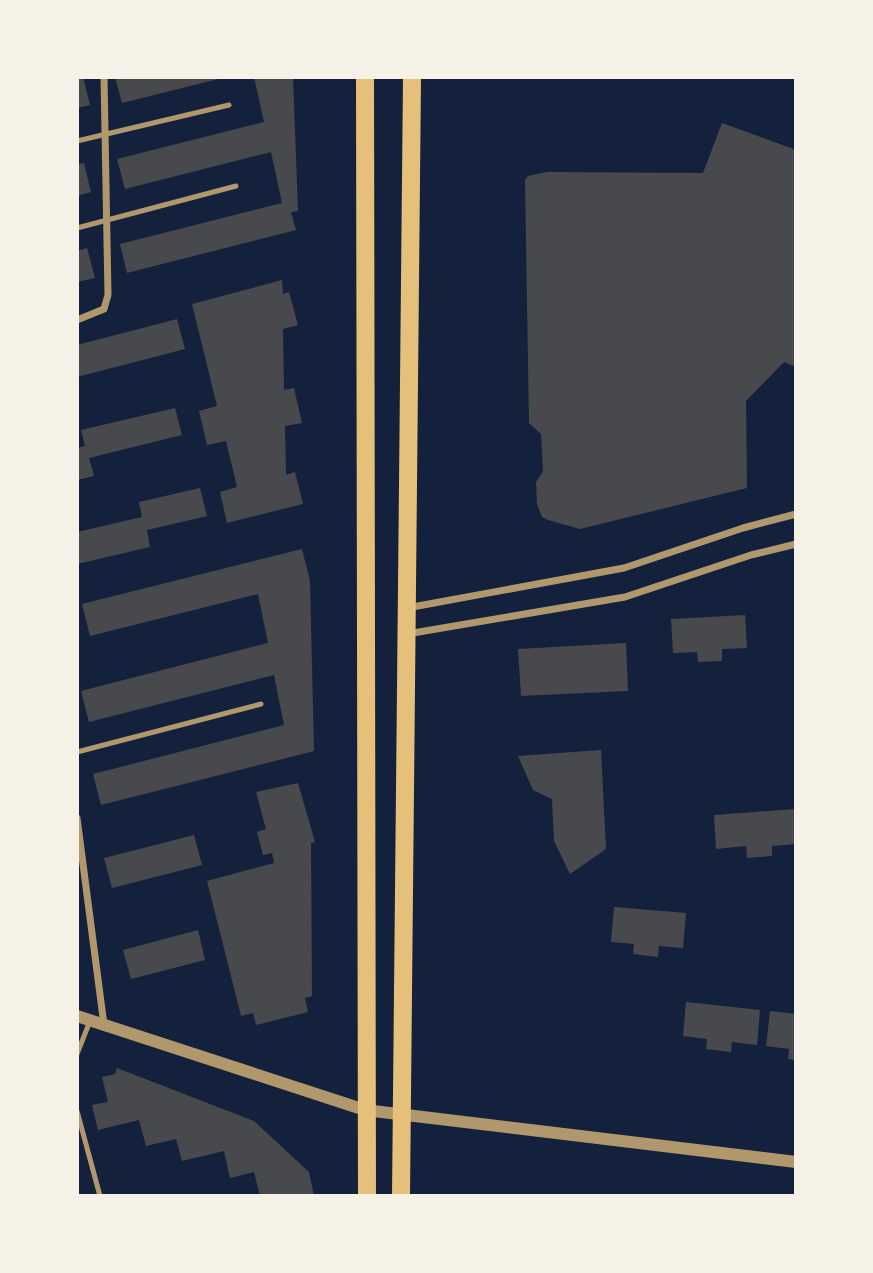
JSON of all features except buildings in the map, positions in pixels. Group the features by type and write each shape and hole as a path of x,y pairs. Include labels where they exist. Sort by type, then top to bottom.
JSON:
{"main road":[{"path":"365,77 367,1196"},
{"path":"401,1196 412,77"}],"street":[{"path":"77,320 104,309 108,295 104,77"},
{"path":"407,608 624,568 743,528 796,514"},
{"path":"407,634 625,597 751,555 796,544"},
{"path":"77,818 104,1025"},
{"path":"77,1016 365,1110 796,1162"}],"lane":[{"path":"77,141 229,105"},
{"path":"77,228 236,186"},
{"path":"77,752 261,704"},
{"path":"77,1054 90,1021"},
{"path":"77,1111 100,1196"}]}
